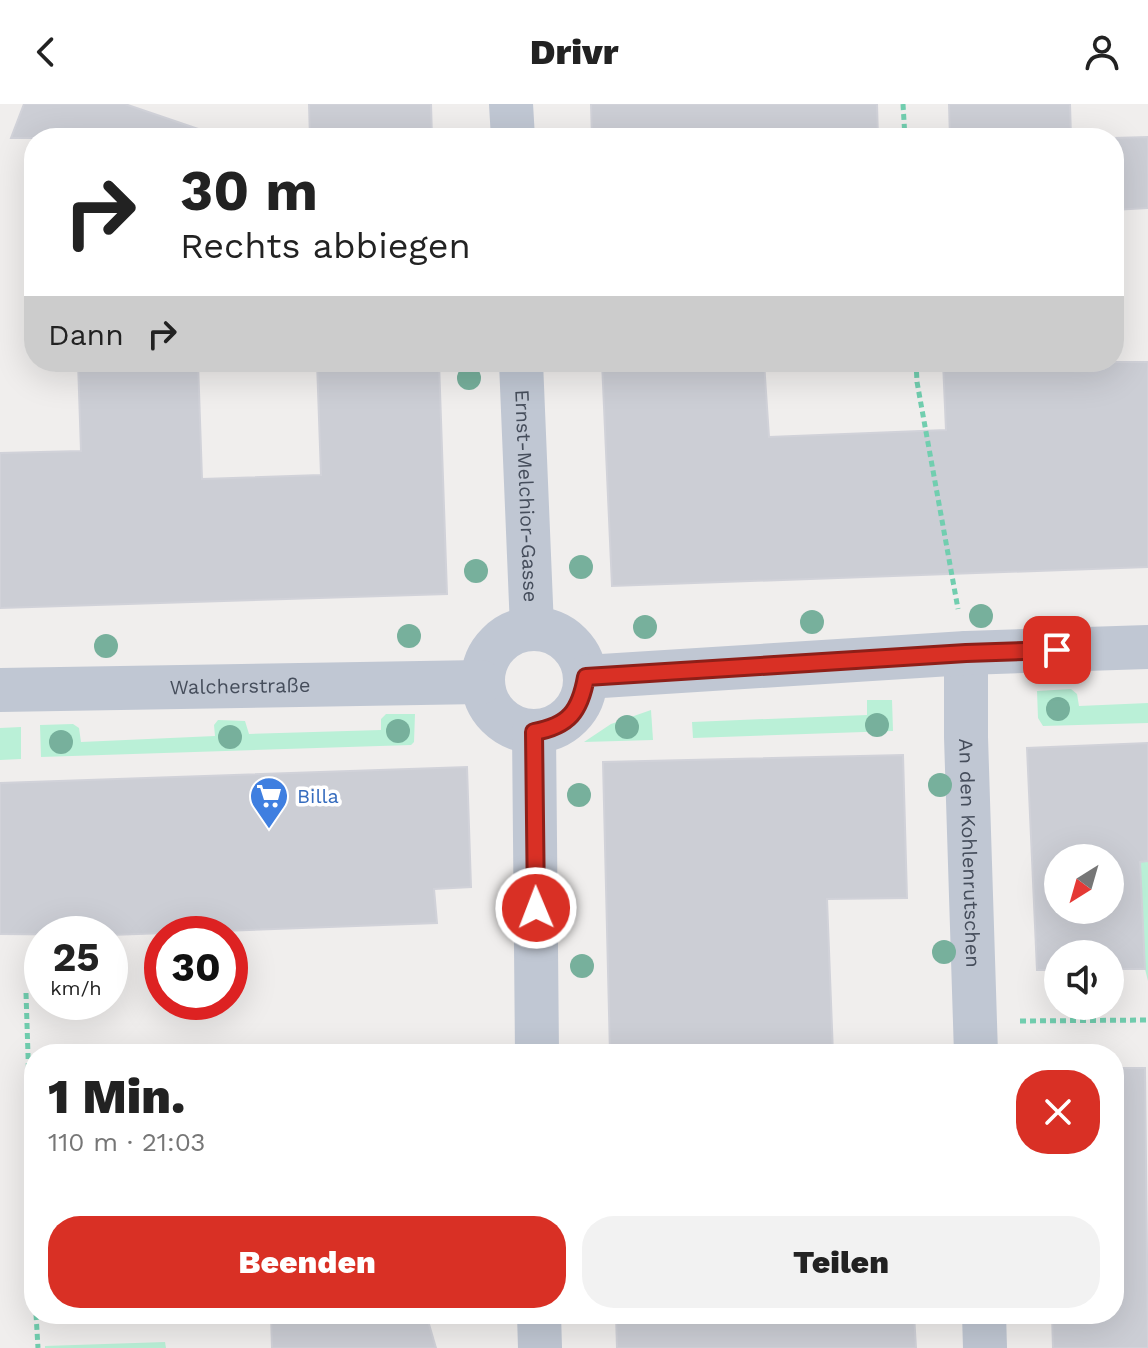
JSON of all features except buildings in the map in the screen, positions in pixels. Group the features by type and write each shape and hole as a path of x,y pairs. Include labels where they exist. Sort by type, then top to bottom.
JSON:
{"street":[{"path":"511,104 512,128"},
{"name":"Ernst-Melchior-Gasse","path":"521,372 532,628"},
{"path":"532,628 551,631 569,642 581,657 586,677 582,698 571,716 555,728 534,732 514,729 497,718 486,701 481,682 485,662 495,645 512,633 532,628"},
{"path":"586,677 966,653 1148,647"},
{"name":"An den Kohlenrutschen","path":"966,653 976,1038"},
{"name":"Walcherstraße","path":"0,690 481,682"},
{"path":"534,732 537,1044"},
{"path":"539,1324 540,1348"},
{"path":"984,1324 985,1348"}],"path":[{"path":"903,104 904,128"},
{"path":"916,372 966,653"},
{"path":"27,1020 28,1044"},
{"path":"976,1038 1148,1020"},
{"path":"37,1324 38,1348"}],"green space":[{"path":"1071,689 1077,694 1079,706 1148,703 1148,723 1043,726 1038,718 1037,691"},
{"path":"867,700 892,700 893,731 693,738 692,722 867,715"},
{"path":"651,710 653,740 584,742 611,724"},
{"path":"386,714 415,714 414,742 411,745 41,757 40,725 73,724 79,728 81,742 215,736 214,725 218,720 245,721 249,734 381,730 381,719"},
{"path":"21,727 21,759 0,760 0,728"},
{"path":"1148,861 1148,981 1140,862"},
{"path":"165,1342 166,1348 45,1348 45,1346"}],"place":[{"name":"Billa","path":"269,830"}],"route":[{"path":"536,908 534,732 555,728 571,716 582,698 586,677 1057,650"}]}
